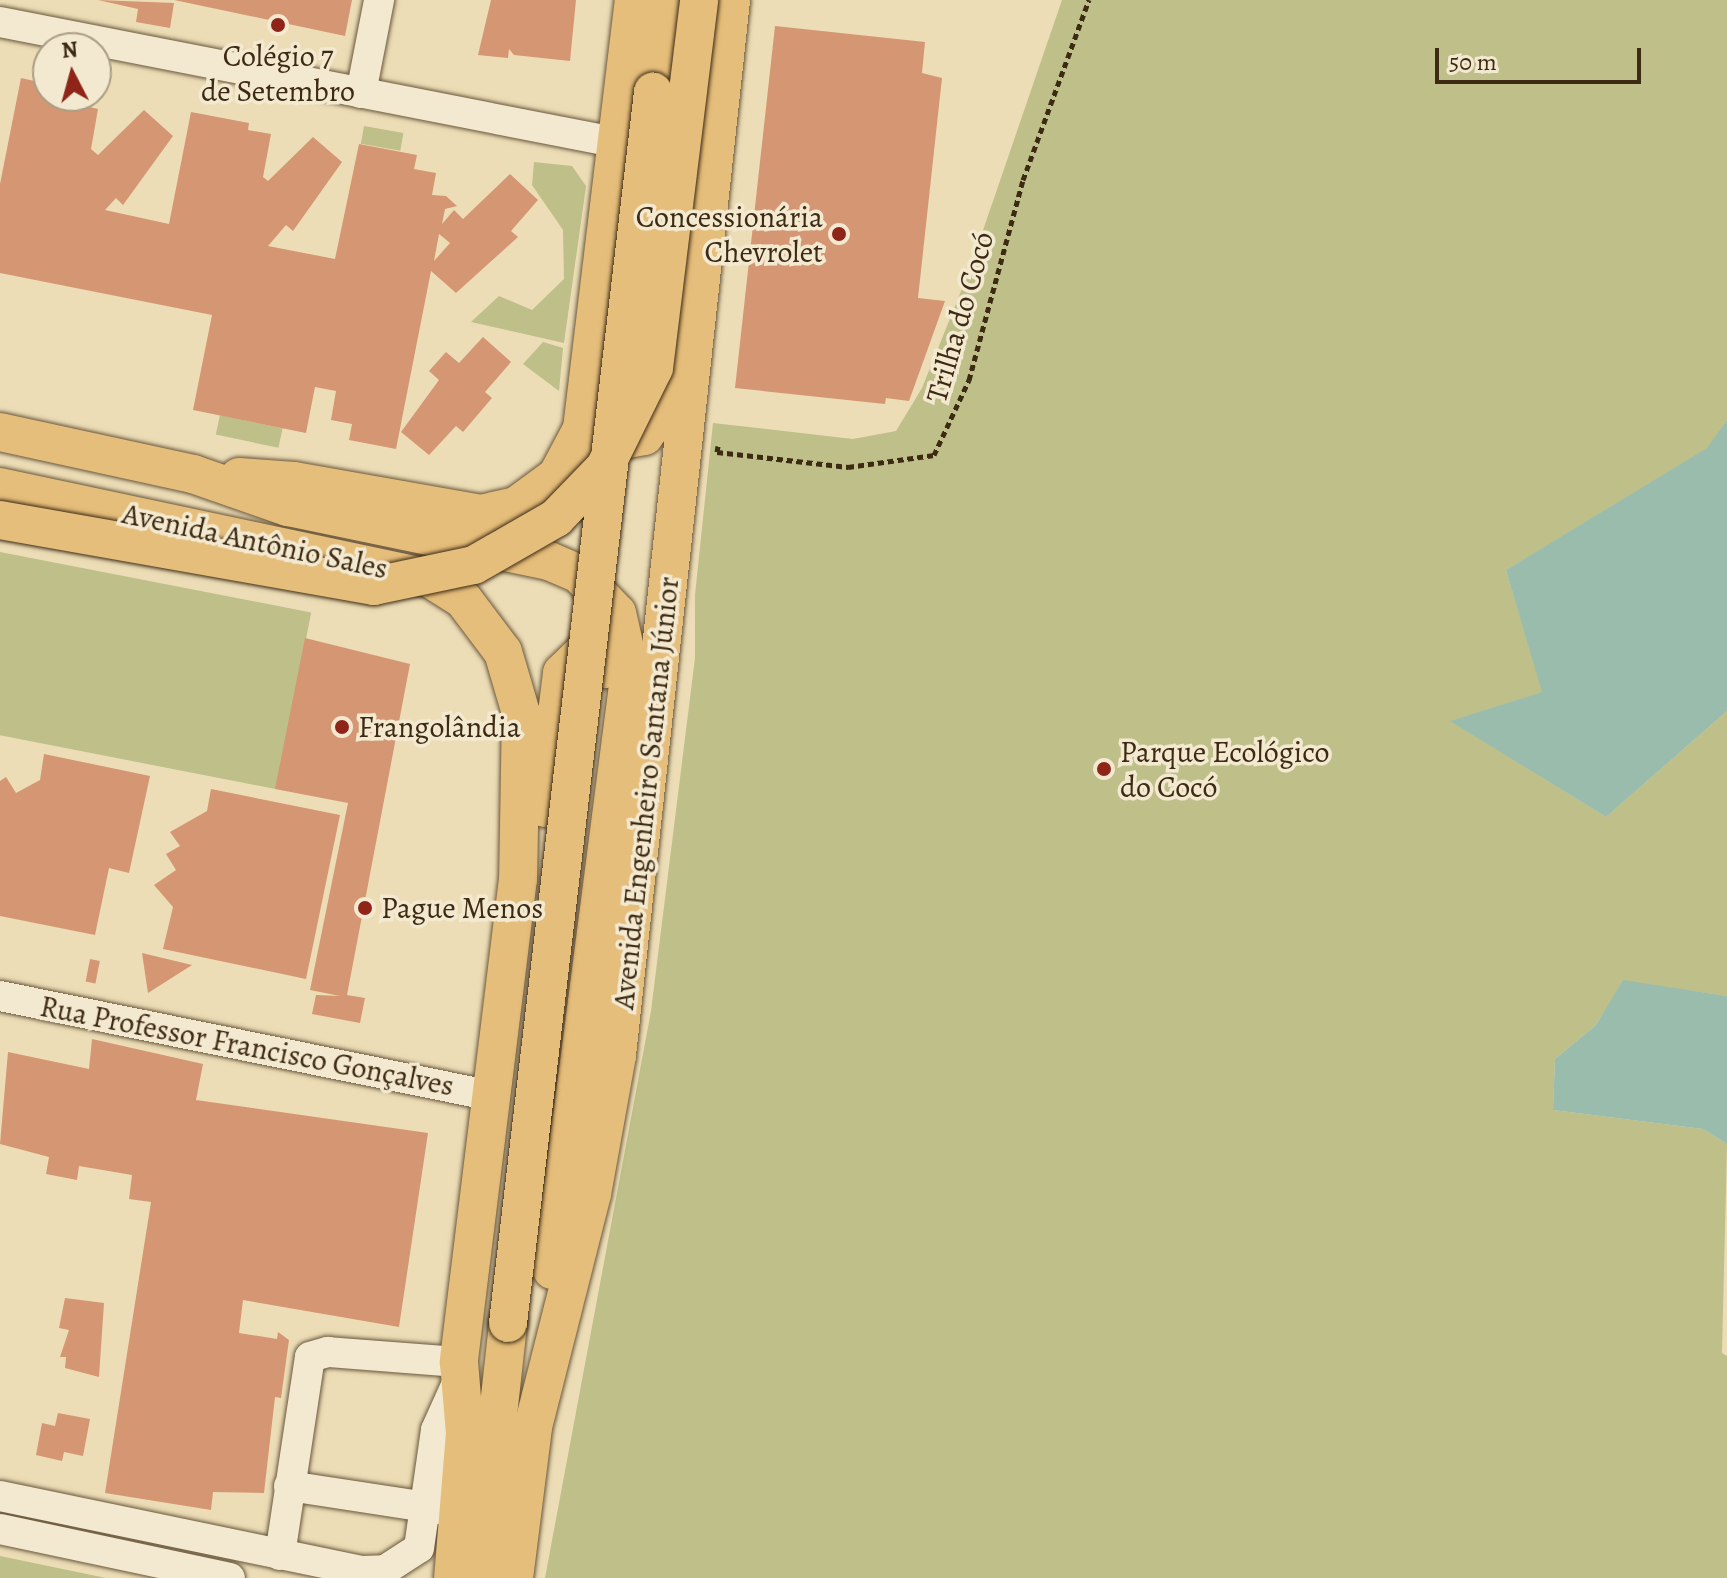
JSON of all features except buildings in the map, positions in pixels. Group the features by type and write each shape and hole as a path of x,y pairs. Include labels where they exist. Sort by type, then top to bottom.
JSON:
{"main road":[{"path":"193,474 294,481 436,509 500,512 543,489 564,467 582,429 634,0"},
{"path":"480,1578 663,0"},
{"path":"0,520 374,586 474,565 556,518 605,467 654,368 699,0"},
{"name":"Avenida Engenheiro Santana Júnior","path":"514,1578 533,1427 592,1194 617,1055 731,0"},
{"path":"586,399 603,439 629,443 644,436 667,406 696,321"},
{"name":"Avenida Antônio Sales","path":"0,432 193,474"},
{"path":"193,474 288,507 549,561 579,574 607,599 624,631 630,670 594,915 533,1427"},
{"name":"Avenida Antônio Sales","path":"0,487 429,578 463,599 491,631 521,713 518,879"},
{"path":"453,1578 443,1509 465,1433 458,1372 518,879 541,844 562,673 584,652 597,657 607,677 590,837 594,915"}],"street":[{"path":"361,93 379,0"},
{"path":"0,22 619,143"},
{"name":"Rua Professor Francisco Gonçalves","path":"0,996 493,1096"},
{"path":"280,1555 310,1357 328,1352 458,1372"},
{"path":"0,1496 280,1555 385,1570 419,1548 443,1509 289,1486"},
{"path":"0,1529 230,1578"}],"path":[{"name":"Trilha do Cocó","path":"718,440 717,452 848,467 934,455 969,380 1023,180 1089,0"}],"green space":[{"name":"Parque Ecológico do Cocó","path":"1062,0 1727,0 1727,420 1708,448 1506,570 1543,692 1451,721 1606,817 1727,711 1727,996 1623,981 1596,1025 1555,1059 1553,1110 1703,1129 1727,1144 1722,1353 1727,1356 1727,1578 545,1578 651,1011 695,658 695,595 713,423 853,439 896,431 922,388 968,274"},
{"path":"364,126 403,133 400,151 361,144"},
{"path":"534,162 572,166 586,186 564,343 471,322 499,296 532,310 564,279 563,230 532,185"},
{"path":"543,342 563,348 559,391 523,364"},
{"path":"220,415 283,428 278,448 216,435"},
{"path":"0,552 311,612 277,789 0,735"},
{"path":"0,1556 106,1578 0,1578"}],"shaded area":[{"path":"1727,420 1727,711 1606,817 1450,721 1542,692 1506,570 1707,448"},
{"path":"1623,980 1727,996 1727,1144 1703,1129 1553,1110 1555,1059 1596,1025"}],"place":[{"name":"Colégio 7 de Setembro","path":"278,25"},
{"name":"Concessionária Chevrolet","path":"839,234"},
{"name":"Frangolândia","path":"342,727"},
{"name":"Parque Ecológico do Cocó","path":"1104,769"},
{"name":"Pague Menos","path":"365,908"}]}
